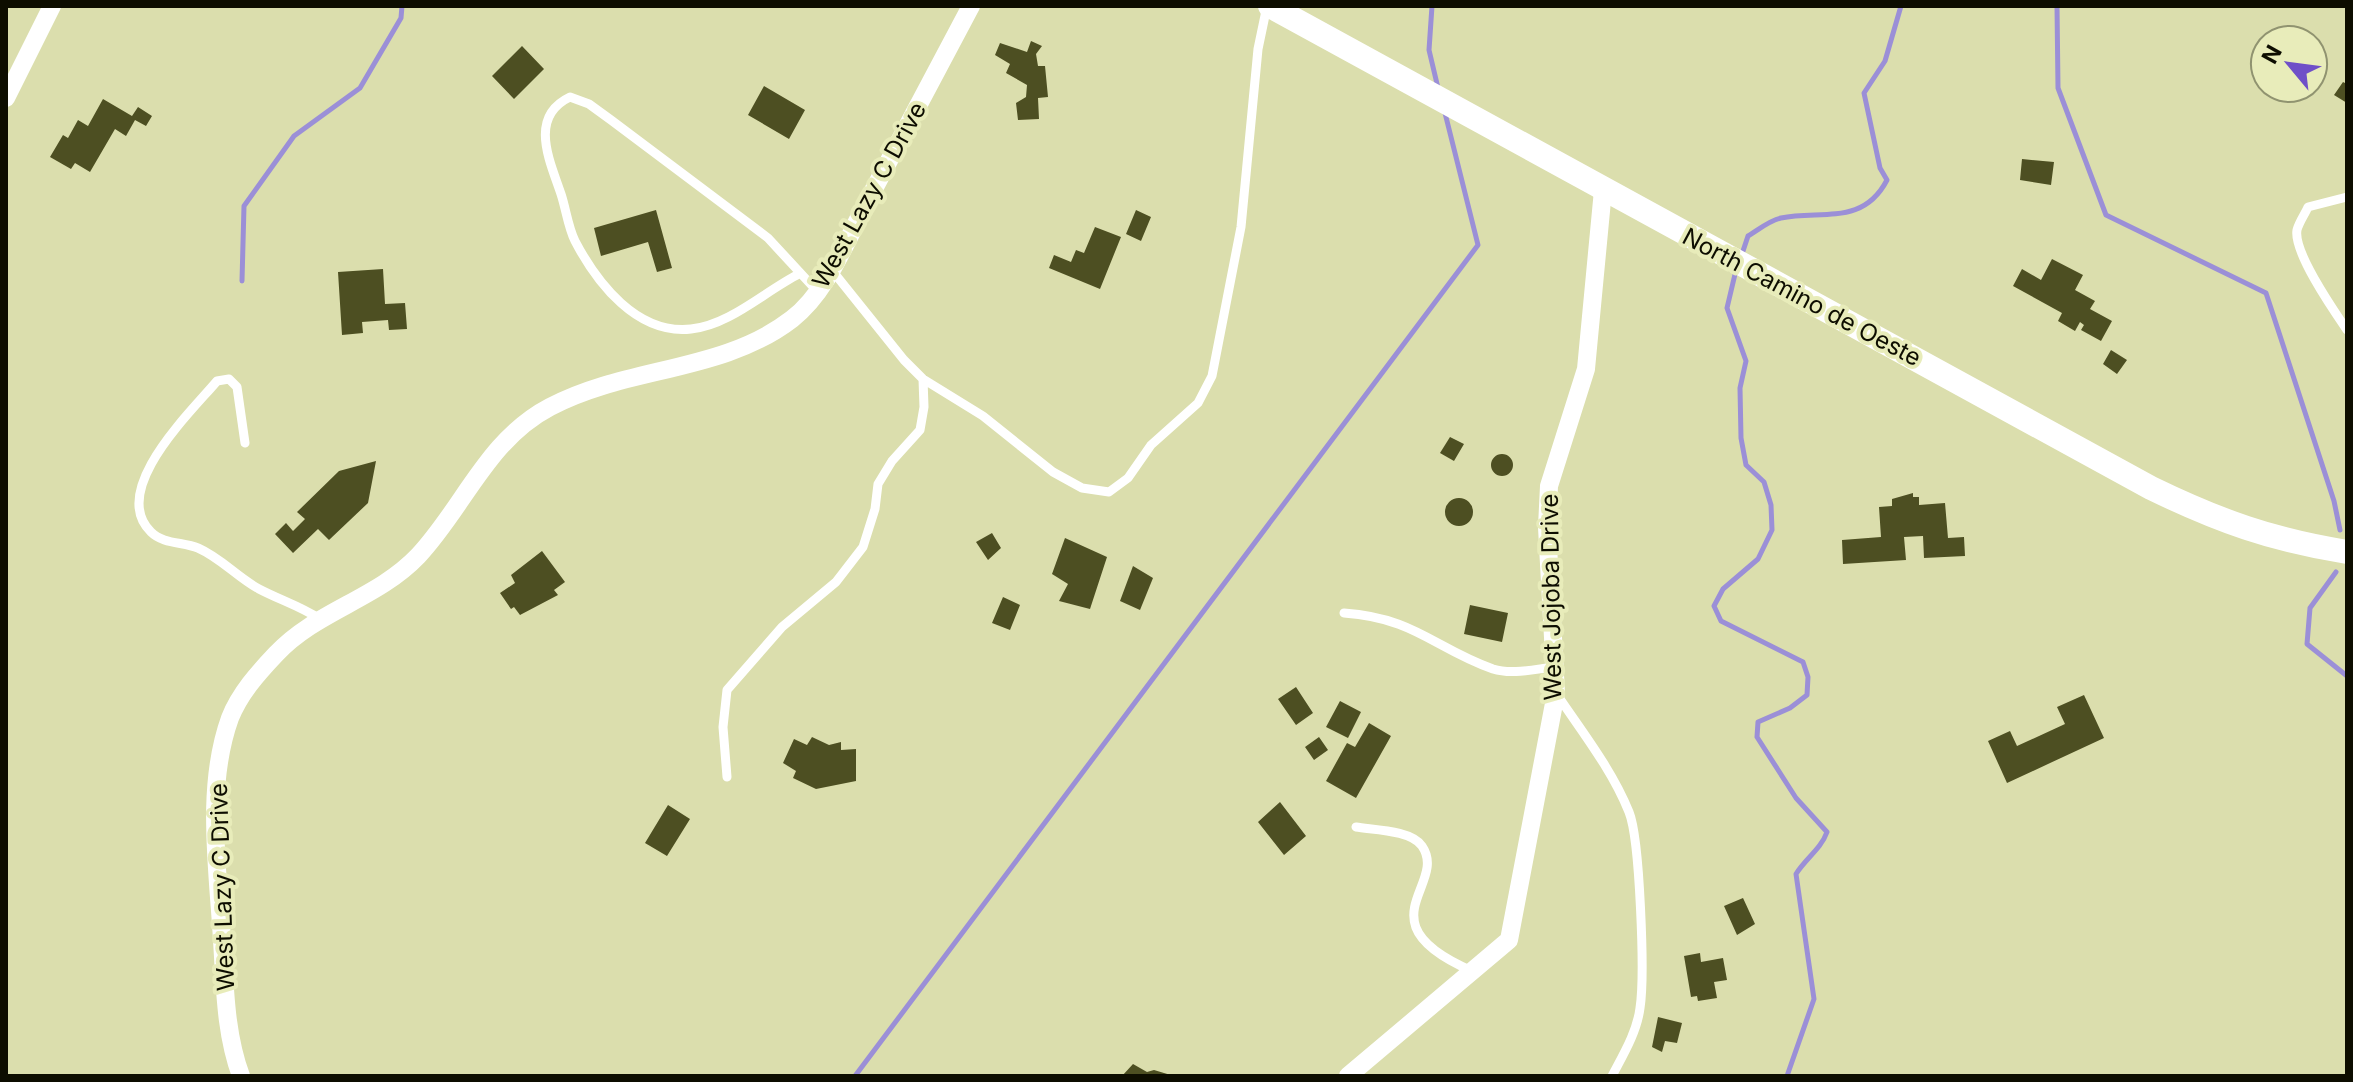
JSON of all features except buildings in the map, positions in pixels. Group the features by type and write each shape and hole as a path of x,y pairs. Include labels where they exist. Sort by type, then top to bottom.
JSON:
{"street":[{"path":"6,98 52,6"},
{"name":"West Lazy C Drive","path":"241,1076 228,1021 216,845 219,771 230,719 246,688 279,650 320,619 374,592 414,560 443,528 465,489 524,422 606,382 716,358 761,339 795,317 831,269 971,6"},
{"name":"North Camino de Oeste","path":"1269,6 2151,488 2219,521 2294,544 2347,552"},
{"name":"West Jojoba Drive","path":"1348,1076 1509,940 1556,693 1547,527 1549,486 1586,369 1603,190"}],"lane":[{"path":"831,269 923,379 983,416 1053,472 1082,488 1109,492 1128,478 1151,445 1198,403 1212,376 1241,227 1258,49 1269,6"},
{"path":"799,274 713,324 688,330 637,315 617,301 573,239 543,143 548,119 556,103 570,97 600,112 768,238 817,291"},
{"path":"2347,197 2308,207 2297,231 2314,276 2347,330"},
{"path":"245,443 237,387 229,379 217,381 154,455 141,496 143,518 150,531 159,538 204,551 257,588 320,619"},
{"path":"727,777 723,727 727,690 782,627 836,582 863,547 875,509 878,484 892,461 920,430 923,379"},
{"path":"1344,613 1379,616 1406,624 1494,669 1515,671 1555,667"},
{"path":"1556,693 1606,768 1635,830 1642,975 1640,1010 1631,1039 1612,1076"},
{"path":"1356,827 1408,836 1422,846 1426,863 1416,892 1414,915 1419,934 1430,949 1472,971"}],"waterway":[{"path":"242,281 244,206 294,136 360,88 401,18 402,6"},
{"path":"1432,6 1429,50 1438,88"},
{"path":"1741,257 1748,236 1768,223 1781,218 1854,210 1877,195 1887,180 1880,168 1864,93 1885,61 1901,6"},
{"path":"2057,6 2058,88 2106,215 2266,293 2334,501 2340,530"},
{"path":"855,1076 1478,245 1444,109"},
{"path":"1736,270 1727,308 1746,361 1740,388 1741,438 1746,465 1764,482 1771,505 1772,530 1758,559 1723,589 1714,606 1721,621 1803,662 1808,677 1807,695 1790,708 1758,722 1757,737 1796,798 1827,832 1796,874 1814,999 1787,1076"},
{"path":"2336,572 2310,608 2307,644 2347,676"}]}
